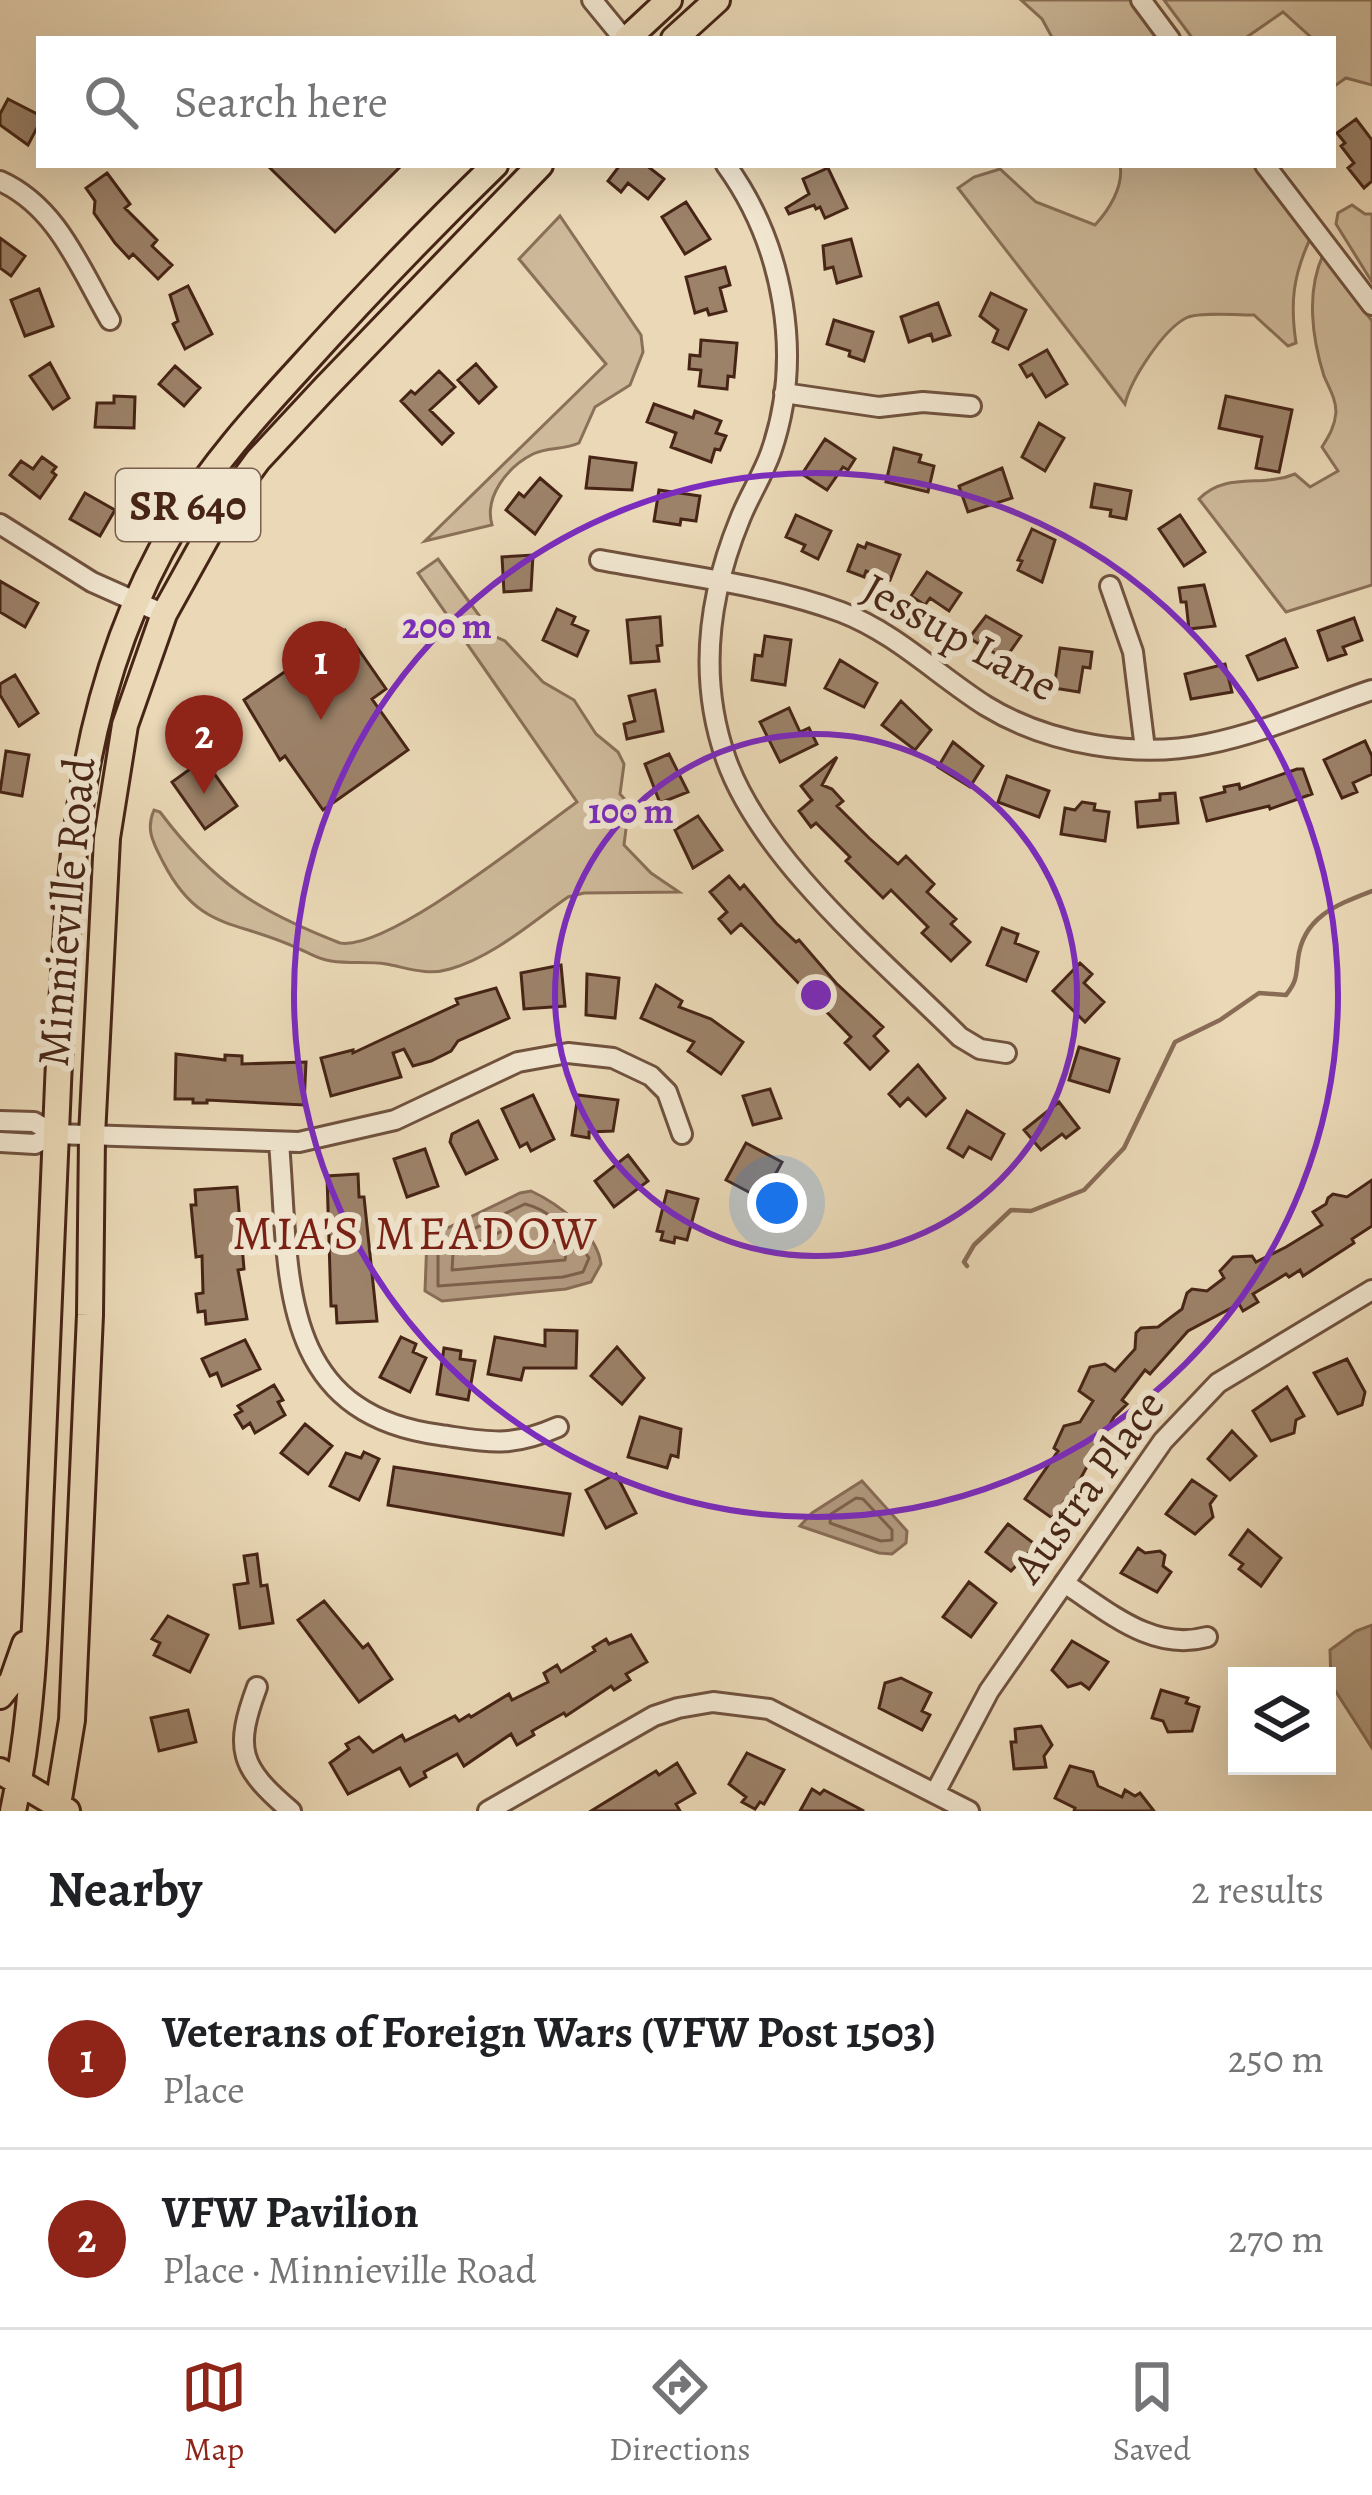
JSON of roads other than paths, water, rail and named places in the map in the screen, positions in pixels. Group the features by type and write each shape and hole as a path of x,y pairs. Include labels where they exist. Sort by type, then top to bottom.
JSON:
{"main road":[{"path":"629,36 669,0"},
{"path":"677,36 717,0"},
{"name":"Minnieville Road","path":"13,1811 10,1777 29,1706 38,1558 70,869 80,787 106,681 136,602 174,526 235,442 368,294 492,168"},
{"name":"Minnieville Road","path":"61,1809 72,1720 106,856 113,786 129,710 164,614 224,506 258,460 538,168"},
{"path":"0,1696 23,1655 38,1558"},
{"path":"10,1777 61,1809"}],"street":[{"path":"592,0 623,36"},
{"path":"1141,0 1168,36"},
{"path":"727,168 752,206 776,274 786,343 784,393 771,452 742,512 719,583 709,638 709,681 726,760 754,818 793,868 960,1037 980,1049 1006,1053"},
{"path":"1267,168 1372,305"},
{"path":"0,182 51,218 110,320"},
{"path":"784,393 878,407 971,406"},
{"path":"0,524 57,563 164,614"},
{"name":"Jessup Lane","path":"600,560 841,612 910,650 989,708 1028,726 1087,743 1145,749 1223,740 1372,690"},
{"path":"1110,586 1133,652 1145,749"},
{"path":"0,1121 34,1122 55,1134 279,1143 367,1129 518,1062 568,1053 613,1058 651,1076 667,1092 682,1134"},
{"path":"0,1142 35,1144 55,1134"},
{"path":"279,1143 295,1313 303,1340 333,1384 377,1417 427,1433 510,1444 558,1427"},
{"name":"Austra Place","path":"935,1793 989,1690 1163,1441 1218,1383 1372,1290"},
{"path":"1064,1583 1160,1640 1188,1642 1208,1637"},
{"path":"256,1687 242,1730 243,1747 258,1778 291,1811"},
{"path":"488,1811 654,1717 713,1702 745,1703 783,1714 969,1811"}],"water":[{"path":"531,1191 564,1212 592,1241 601,1264 591,1282 566,1289 442,1301 425,1291 427,1238"},
{"path":"862,1481 907,1531 906,1543 892,1554 800,1526"},
{"path":"1372,1625 1372,1748 1336,1692 1336,1667 1330,1667 1330,1650"}],"waterway":[{"path":"967,1266 964,1262 974,1245 1011,1210 1031,1211 1084,1190 1124,1148 1175,1042 1220,1020 1259,993 1286,995 1295,978 1301,945 1314,923 1372,891"}],"place":[{"name":"Veterans of Foreign Wars (VFW Post 1503)","path":"321,720"},
{"name":"VFW Pavilion","path":"204,794"}],"district":[{"name":"MIA'S MEADOW","path":"416,1233"}]}
